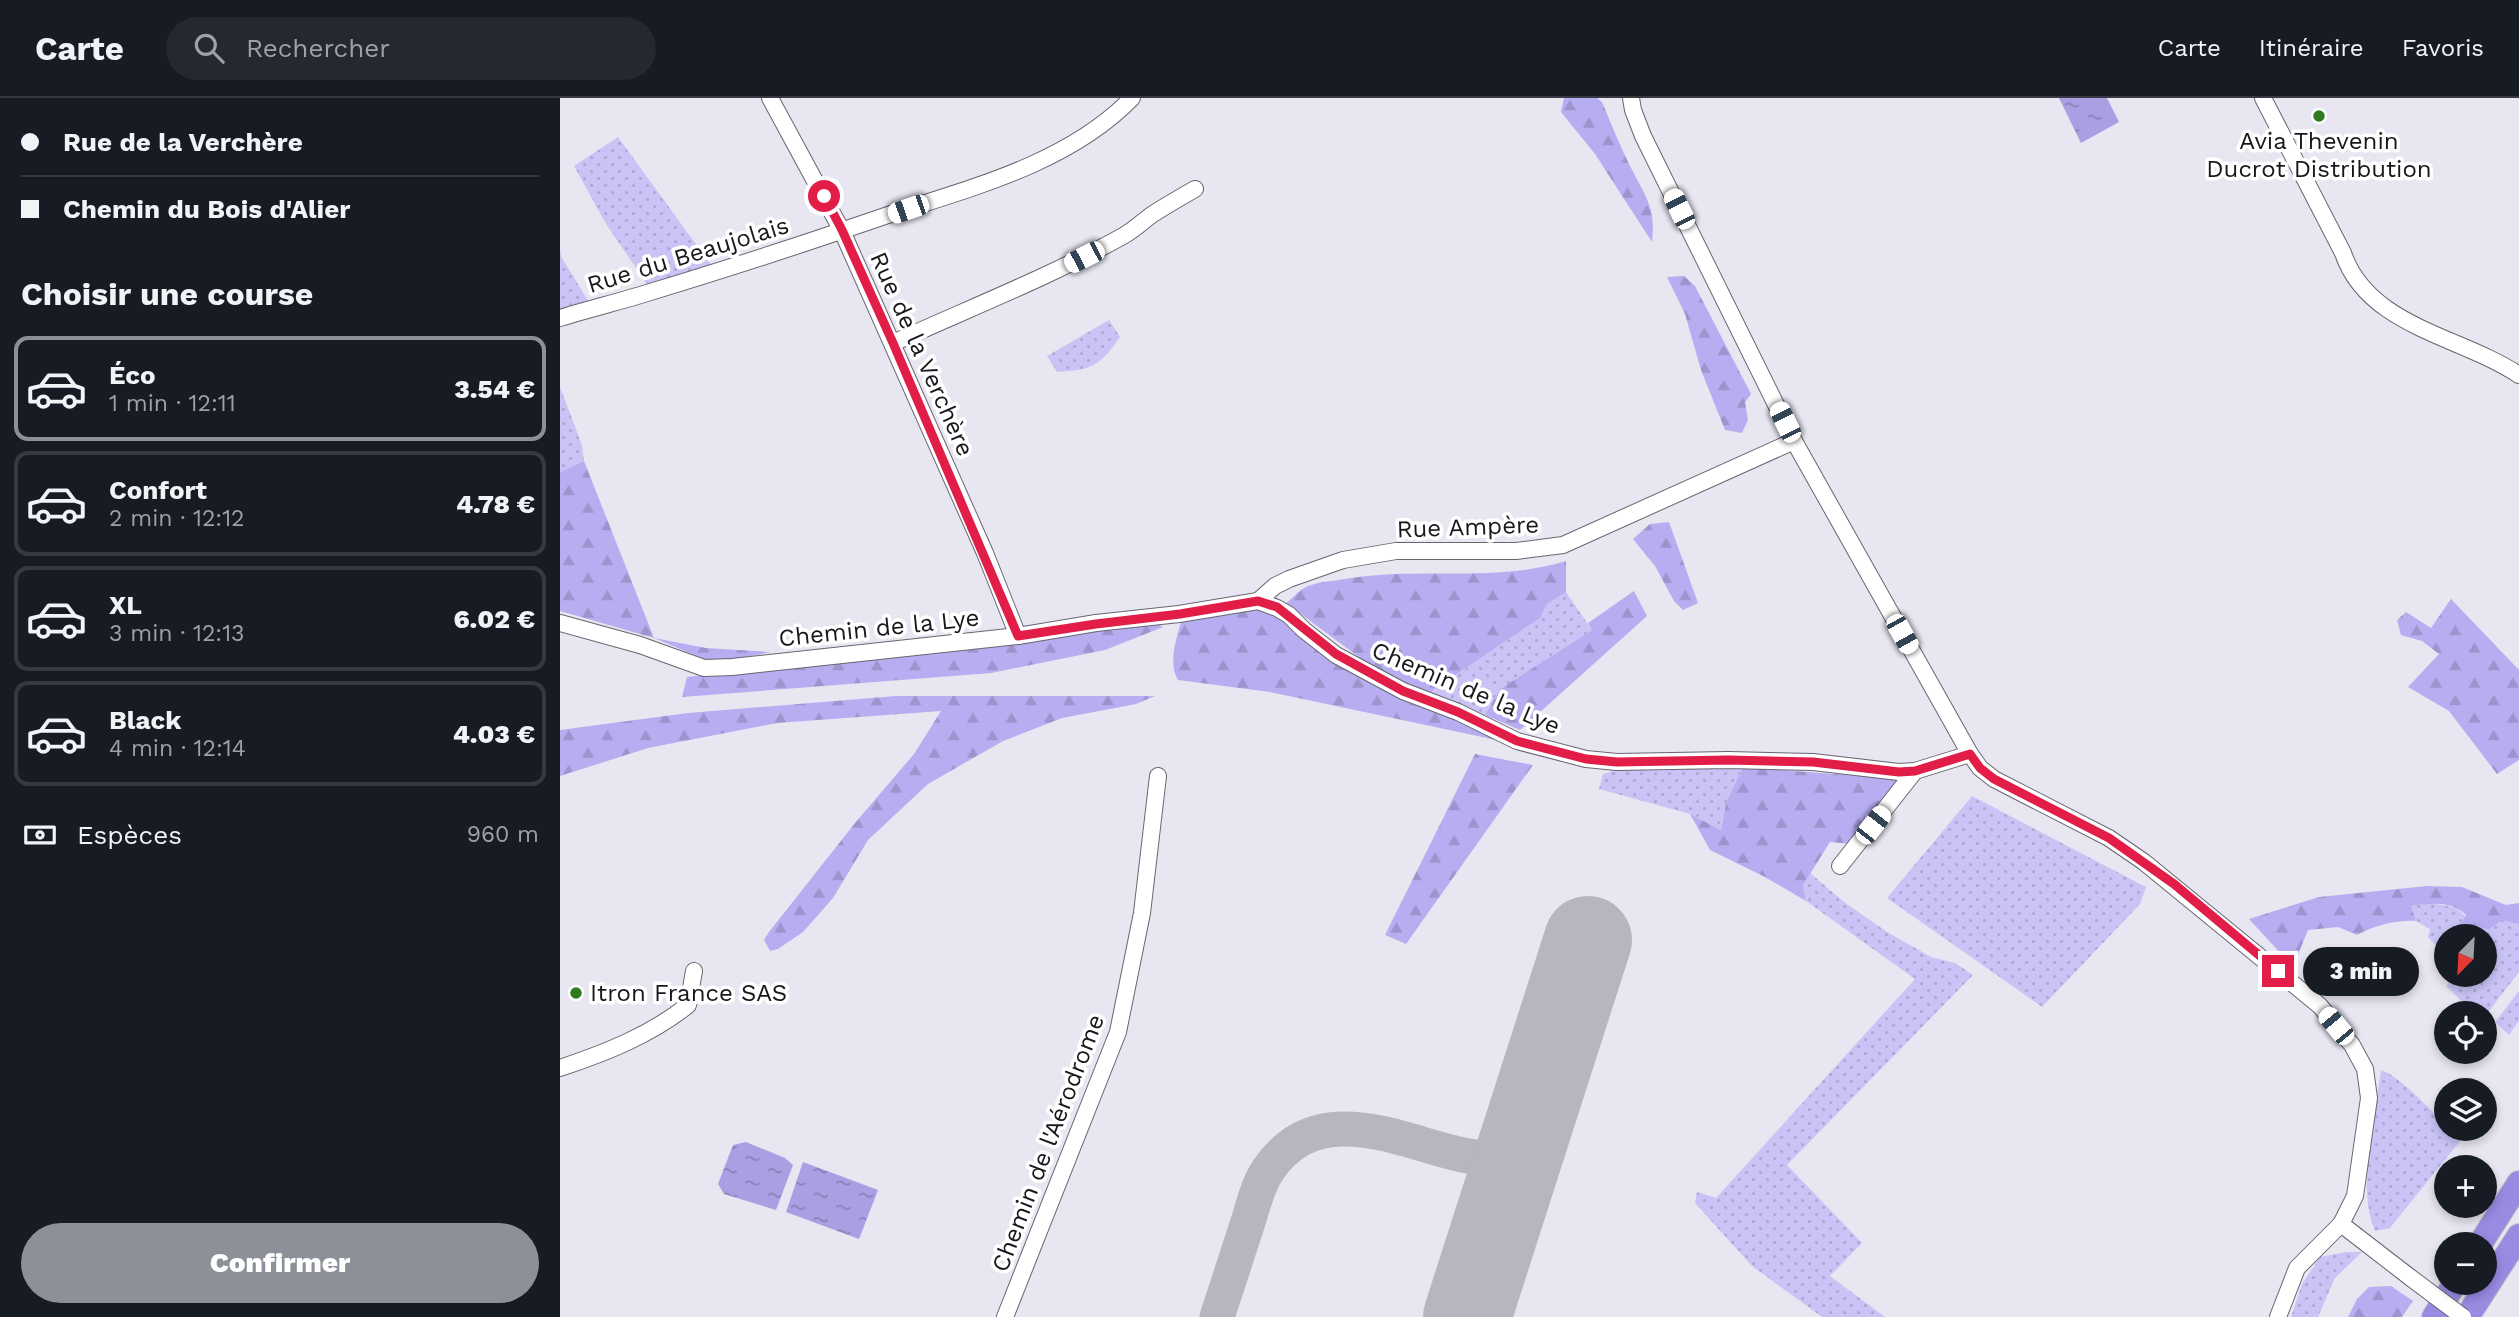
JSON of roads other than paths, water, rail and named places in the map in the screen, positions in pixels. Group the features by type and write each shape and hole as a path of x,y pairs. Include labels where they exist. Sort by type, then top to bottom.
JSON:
{"highway":[{"path":"2488,1232 2519,1183"},
{"path":"2465,1317 2519,1237"},
{"path":"2434,1317 2448,1295"}],"street":[{"name":"Rue de la Verchère","path":"770,98 842,230 1018,636"},
{"name":"Rue du Beaujolais","path":"560,318 795,247 1033,164 1087,136 1117,114 1132,98"},
{"path":"1631,98 1643,136 1794,441 1980,768 1994,779 2109,838 2174,884 2320,1006 2352,1045 2365,1069 2369,1098 2355,1196 2341,1224 2297,1268 2278,1317"},
{"path":"2263,98 2343,253 2349,270 2366,292 2384,307 2429,332 2502,363 2519,374"},
{"path":"893,343 1036,281 1127,235 1151,215 1195,189"},
{"name":"Rue Ampère","path":"1258,601 1275,586 1289,579 1356,558 1396,551 1516,551 1563,545 1794,441"},
{"name":"Chemin de la Lye","path":"560,623 640,645 704,668 1018,636 1258,601 1277,607 1336,654 1403,691 1458,712 1517,741 1586,759 1617,762 1813,762 1899,772 1915,771 1970,754"},
{"path":"1840,866 1915,771"},
{"name":"Chemin de l'Aérodrome","path":"1006,1317 1116,1038 1125,1007 1142,913 1158,776"},
{"path":"560,1068 594,1057 665,1024 688,1005 694,971"},
{"path":"2341,1224 2465,1317"}],"water":[{"path":"2059,98 2107,98 2119,122 2081,143"},
{"path":"746,1142 785,1158 793,1165 776,1210 724,1194 718,1184 733,1145"},
{"path":"803,1162 878,1190 859,1239 786,1212"}],"place":[{"name":"Avia Thevenin Ducrot Distribution","path":"2319,116"},
{"name":"Itron France SAS","path":"576,993"}]}
